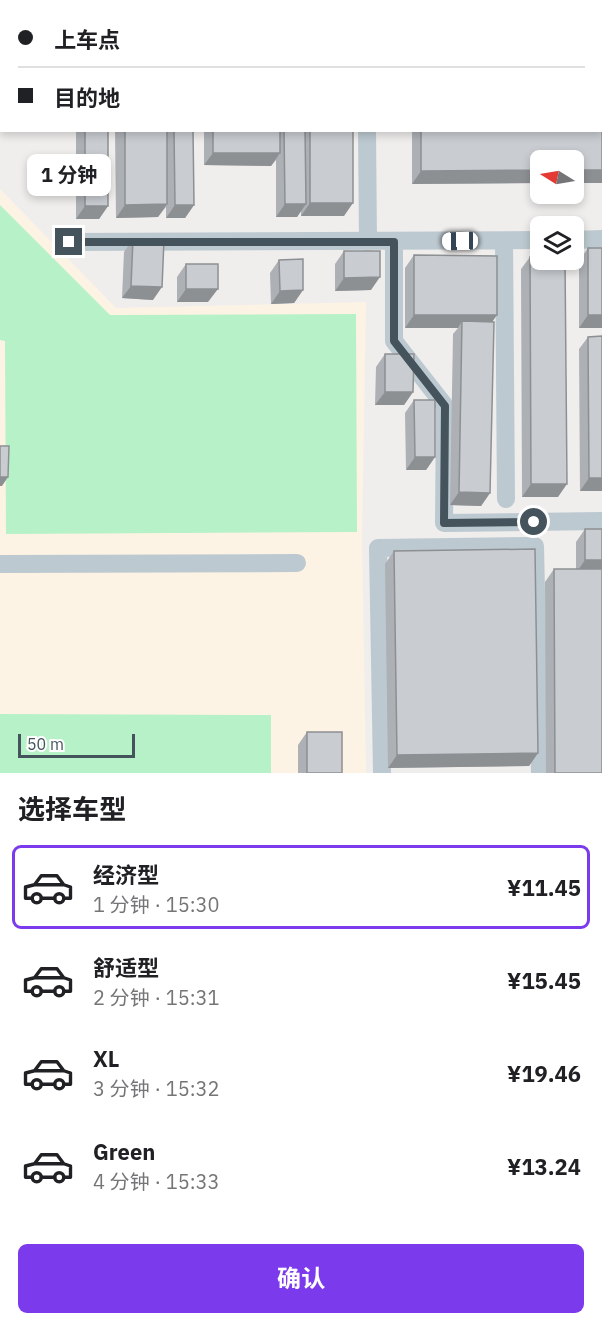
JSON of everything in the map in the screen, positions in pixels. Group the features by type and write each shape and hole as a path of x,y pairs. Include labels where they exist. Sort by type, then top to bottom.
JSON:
{"lane":[{"path":"367,132 368,242"},
{"path":"69,242 530,240"},
{"path":"584,240 602,240"},
{"path":"504,241 506,500"},
{"path":"394,242 394,341 445,406 444,523 602,521"},
{"path":"382,773 378,548 535,546 540,773"},
{"path":"0,564 297,563"}],"shaded area":[{"path":"0,189 116,308 366,302 362,539 366,773 0,773"}],"green space":[{"path":"0,205 110,315 356,314 357,532 6,534 5,341 0,340"},
{"path":"0,714 271,715 271,773 0,773"}],"building":[{"path":"85,132 108,132 108,206 85,206"},
{"path":"125,132 167,132 167,204 125,205"},
{"path":"174,132 193,132 194,205 175,205"},
{"path":"213,132 280,132 280,153 213,153"},
{"path":"284,132 305,132 306,204 285,204"},
{"path":"310,132 353,132 353,203 310,203"},
{"path":"421,132 602,132 602,170 584,170 584,150 530,150 530,170 421,171"},
{"path":"133,239 164,240 162,287 131,286"},
{"path":"588,248 602,248 602,315 588,315"},
{"path":"344,251 380,251 380,277 344,278"},
{"path":"414,255 497,256 497,315 414,315"},
{"path":"303,259 303,290 280,291 279,260"},
{"path":"186,264 218,264 218,289 186,289"},
{"path":"530,270 565,270 567,484 531,484"},
{"path":"462,321 494,322 490,493 459,492"},
{"path":"602,336 602,478 589,478 588,337"},
{"path":"385,354 414,354 413,392 385,392"},
{"path":"414,400 435,400 435,457 415,457"},
{"path":"0,446 9,446 8,477 0,477"},
{"path":"585,529 602,529 602,560 585,560"},
{"path":"535,549 538,753 397,755 394,551"},
{"path":"554,569 602,569 602,773 555,773"},
{"path":"307,732 342,732 342,773 307,773"}],"route":[{"path":"69,242 394,242 394,341 445,406 444,523 534,522"}]}
